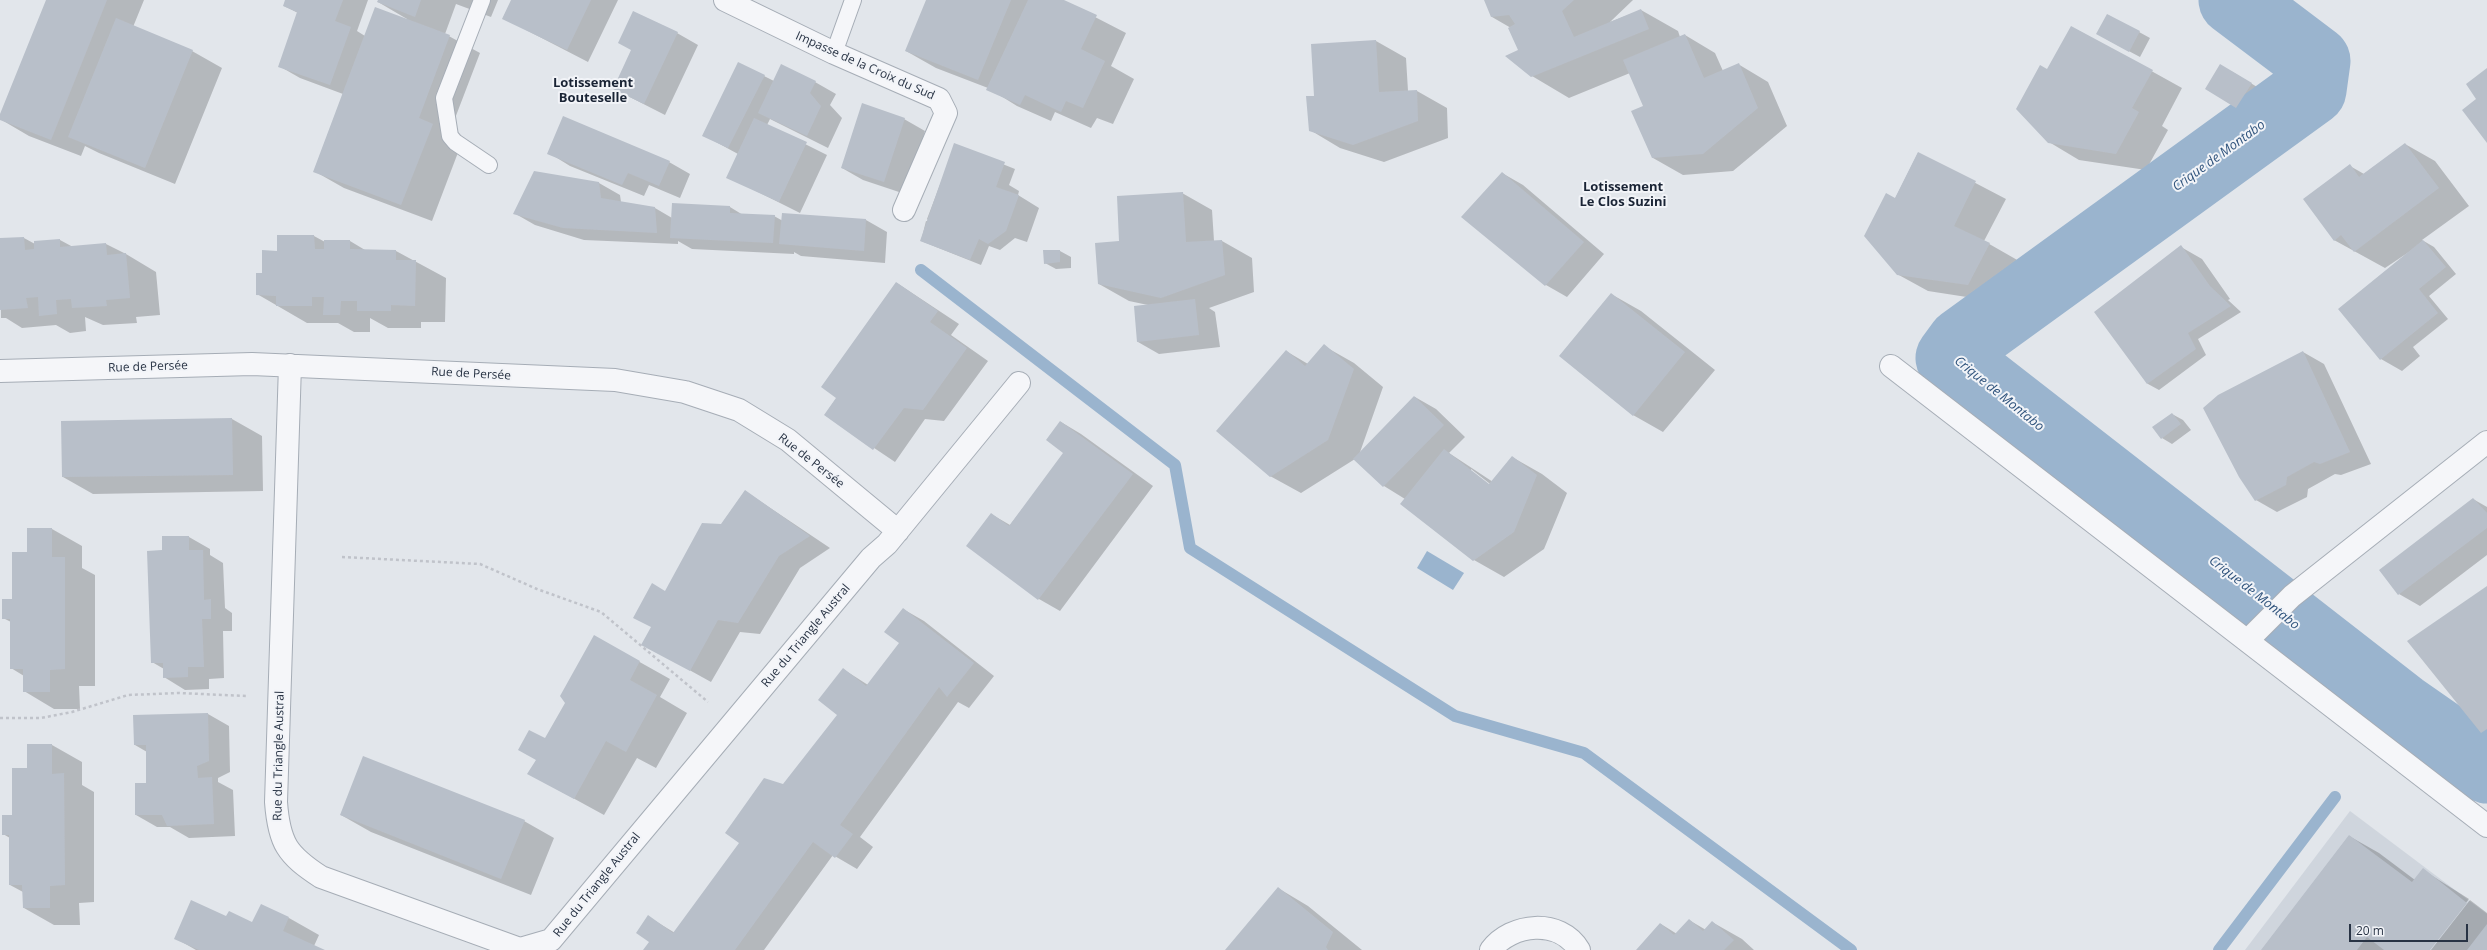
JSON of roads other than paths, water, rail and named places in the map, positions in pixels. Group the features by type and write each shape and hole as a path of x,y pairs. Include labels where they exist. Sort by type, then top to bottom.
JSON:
{"street":[{"name":"Impasse de la Croix du Sud","path":"725,0 834,53 939,99 946,113 904,210"},
{"name":"Rue de Persée","path":"0,371 252,364 290,365 615,380 685,392 739,410 788,440 898,531"},
{"name":"Rue du Triangle Austral","path":"290,365 276,794 278,826 287,849 299,863 321,877 520,949 552,940 871,558 898,531 1019,383"},
{"path":"1891,366 2248,640 2487,826"},
{"path":"2248,640 2292,596 2487,442"},
{"path":"1491,950 1496,942 1515,930 1537,927 1558,932 1576,945 1579,950"}],"lane":[{"path":"482,0 444,98 450,136 455,142 489,165"},
{"path":"834,53 853,0"}],"water":[{"path":"1427,551 1464,573 1453,590 1417,568"}],"waterway":[{"name":"Crique de Montabo","path":"2234,0 2315,61 2311,90 1962,343 1951,358 2401,708 2487,768"},
{"path":"921,270 1175,465 1190,548 1455,716 1584,753 1851,950"},
{"path":"2219,950 2335,797"}],"district":[{"name":"Lotissement Bouteselle","path":"593,90"},
{"name":"Lotissement Le Clos Suzini","path":"1623,194"}]}
